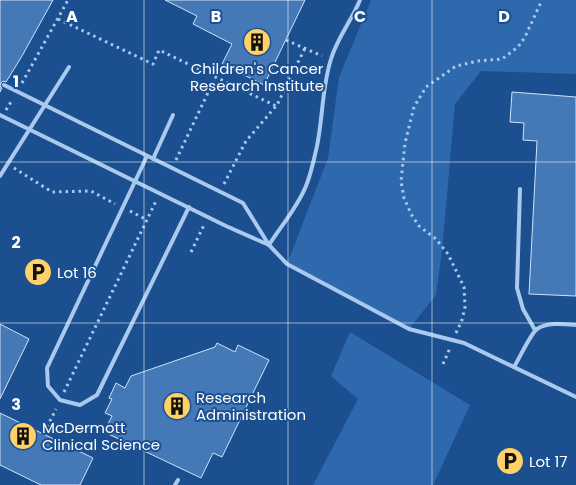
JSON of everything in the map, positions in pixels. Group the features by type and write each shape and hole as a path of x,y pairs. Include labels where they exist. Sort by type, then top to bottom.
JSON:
{"lane":[{"path":"268,245 292,212 305,187 318,145 326,77 331,56 360,0"},
{"path":"0,176 69,67"},
{"path":"4,85 244,203 268,245 287,264 409,329 464,343 576,397"},
{"path":"0,115 268,245"},
{"path":"153,159 173,115"},
{"path":"147,156 47,368 48,386 60,400 80,405 97,394 189,207"},
{"path":"520,189 517,288 523,309 535,330"},
{"path":"514,367 535,330 543,326 576,324"},
{"path":"175,485 178,480"}],"path":[{"path":"22,83 68,0"},
{"path":"443,364 462,320 465,306 464,287 448,254 436,239 420,226 411,214 404,198 401,181 402,171 414,107 426,87 456,66 478,61 502,59 518,47 525,37 542,0"},
{"path":"58,19 153,64 160,50 276,106"},
{"path":"286,40 322,56"},
{"path":"221,192 246,141 276,106 305,48"},
{"path":"172,168 215,78"},
{"path":"19,171 52,192 91,191 147,220"},
{"path":"44,433 160,193"},
{"path":"191,252 208,217"}],"shaded area":[{"path":"371,0 576,0 576,74 481,71 455,104 442,251 436,295 409,329 287,264 328,158 339,77"},
{"path":"350,332 470,405 433,485 313,485 358,399 331,376"}],"building":[{"path":"0,0 53,0 6,82 3,81 0,86"},
{"name":"Children's Cancer Research Institute","path":"165,0 305,0 264,85 222,64 232,44 193,24 197,16"},
{"path":"512,92 576,97 576,296 529,294 537,141 523,140 524,123 510,122"},
{"path":"0,324 29,339 0,399"},
{"name":"Research Administration","path":"217,343 235,352 238,345 269,360 222,457 213,453 201,478 104,432 112,416 105,413 112,399 109,398 116,383 125,388 131,376 215,347"},
{"name":"McDermott Clinical Science","path":"0,413 93,458 80,485 41,485 0,465"}],"place":[{"name":"Children's Cancer Research Institute","path":"257,42"},
{"name":"Lot 16","path":"38,272"},
{"name":"Research Administration","path":"177,406"},
{"name":"McDermott Clinical Science","path":"23,436"},
{"name":"Lot 17","path":"510,461"}]}
